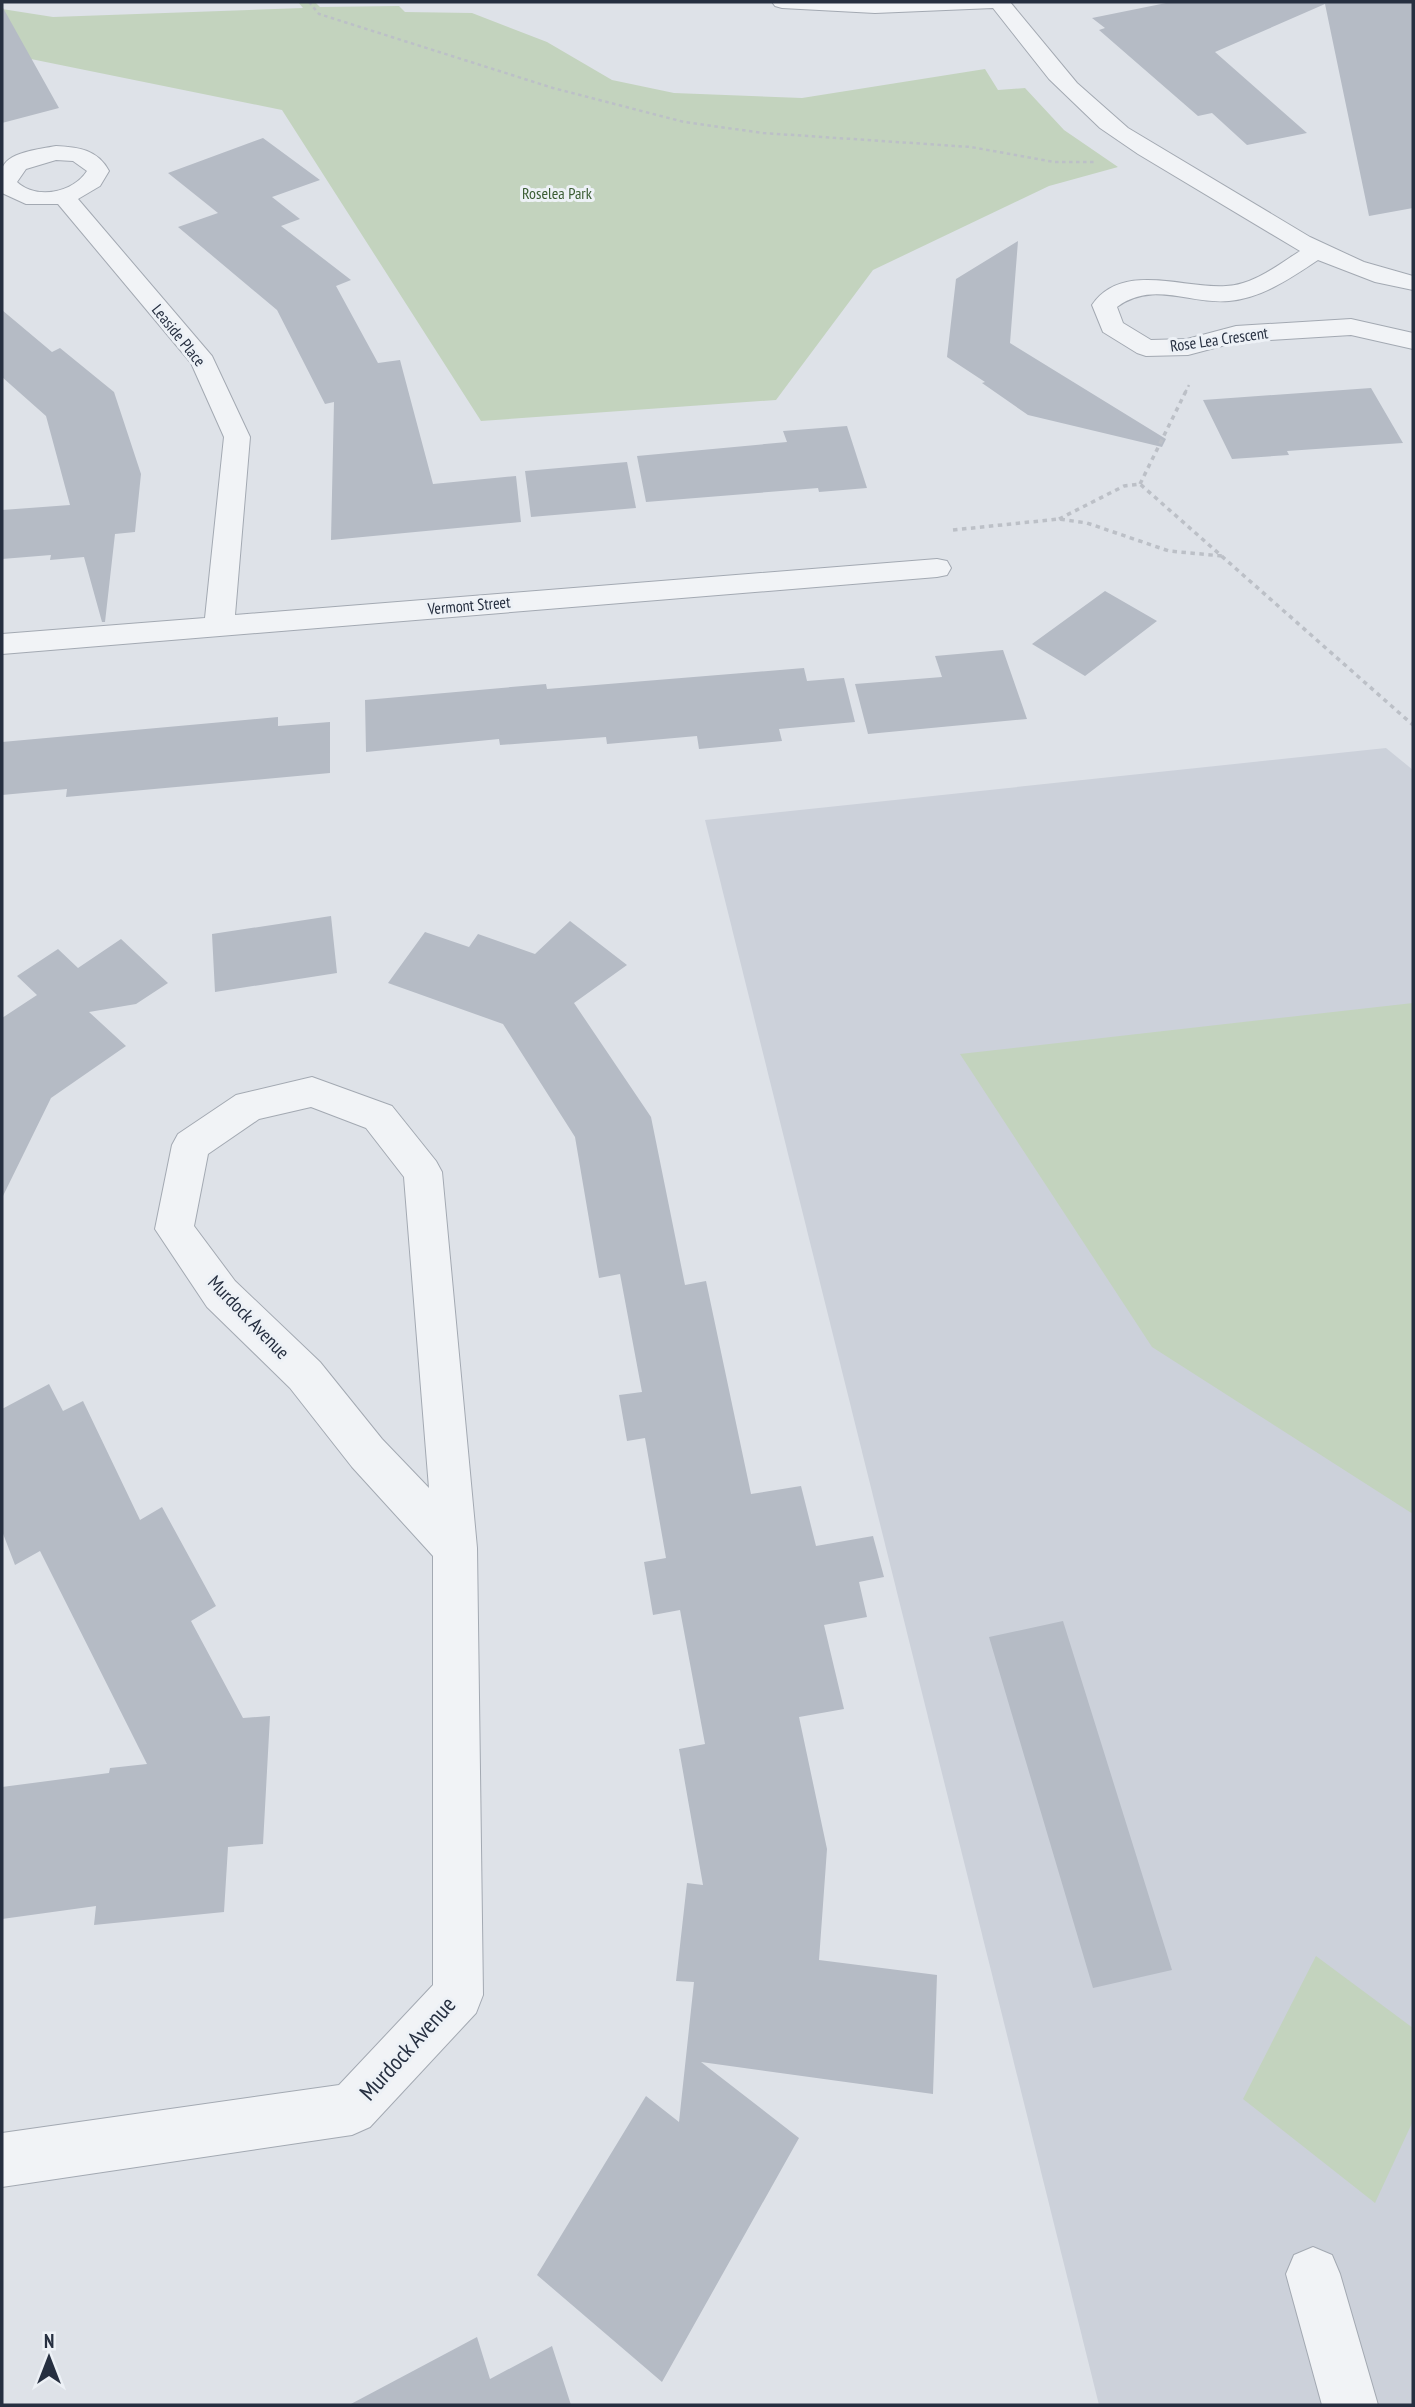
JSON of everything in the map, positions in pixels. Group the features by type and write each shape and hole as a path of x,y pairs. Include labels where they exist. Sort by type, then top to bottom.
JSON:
{"street":[{"path":"782,2 875,8 999,2 1067,85 1098,116 1161,158 1316,251 1379,277 1413,283"},
{"name":"Leaside Place","path":"63,196 203,361 237,437 219,624"},
{"name":"Rose Lea Crescent","path":"1316,251 1268,282 1228,294 1167,287 1124,290 1104,305 1112,327 1146,348 1188,347 1236,334 1351,327 1413,341"},
{"name":"Vermont Street","path":"2,644 219,624 937,568"},
{"name":"Murdock Avenue","path":"2,2160 352,2109 458,1995 455,1548 423,1172 379,1117 312,1092 249,1106 191,1145 174,1229 221,1294 305,1375 367,1453 455,1548"},
{"path":"1313,2274 1350,2405"}],"path":[{"path":"309,2 319,14 553,88 684,122 763,133 971,147 1054,162 1161,158"},
{"path":"1140,484 1196,372 1188,347"},
{"path":"1059,519 1124,486 1140,484 1413,725"},
{"path":"937,568 923,534 1059,519 1087,523 1168,551 1222,556"}],"shaded area":[{"path":"1386,748 1413,770 1413,2405 1099,2405 705,820"}],"green space":[{"name":"Roselea Park","path":"298,2 315,2 320,7 399,6 405,12 472,13 547,42 612,80 674,93 802,98 985,69 998,90 1025,88 1064,130 1118,167 1049,186 873,270 776,400 481,421 282,110 26,58 2,63 2,9 53,17 303,8"},
{"path":"1413,1003 1413,1514 1152,1347 960,1054"},
{"path":"1316,1956 1413,2028 1413,2121 1375,2203 1243,2099"}],"building":[{"path":"1171,2 1413,2 1413,208 1369,216 1325,4 1215,52 1307,133 1247,145 1212,113 1198,116 1099,30 1105,28 1092,18"},
{"path":"2,6 59,108 2,123"},
{"path":"263,138 320,180 272,197 300,219 281,226 351,280 336,286 378,363 400,360 433,484 516,476 521,522 331,540 334,402 325,404 277,310 178,227 218,213 168,173"},
{"path":"1018,241 1010,343 1166,439 1162,447 1028,415 947,357 956,279"},
{"path":"2,310 52,352 60,348 114,392 141,474 135,532 115,534 105,622 102,622 84,557 50,560 51,555 2,559 2,510 70,505 46,416 2,377"},
{"path":"1371,388 1403,443 1287,451 1289,455 1232,459 1203,400"},
{"path":"847,426 867,488 819,492 818,488 646,502 637,456 787,442 783,431"},
{"path":"627,462 636,508 531,517 525,471"},
{"path":"1105,591 1157,621 1085,676 1032,644"},
{"path":"1003,650 1027,719 868,734 855,684 942,677 935,656"},
{"path":"804,668 807,681 844,678 855,722 779,729 782,741 699,749 697,736 607,744 606,737 500,745 499,739 366,752 365,700 546,684 547,689"},
{"path":"278,717 278,726 330,722 330,773 66,797 67,789 2,795 2,742"},
{"path":"331,916 337,973 215,992 212,934"},
{"path":"570,921 627,965 574,1003 651,1117 685,1285 706,1281 751,1494 801,1486 816,1546 873,1536 884,1577 859,1582 867,1617 824,1625 844,1709 799,1717 827,1849 819,1960 937,1975 933,2094 701,2062 799,2138 662,2382 537,2275 646,2096 679,2122 694,1982 676,1981 687,1883 703,1885 679,1749 705,1744 680,1610 653,1615 644,1562 666,1558 645,1438 627,1441 619,1395 642,1392 620,1274 599,1278 575,1137 503,1024 388,983 425,932 469,947 478,934 535,954"},
{"path":"121,939 168,983 136,1004 89,1012 126,1046 51,1098 2,1198 2,1018 37,995 17,976 58,949 78,968"},
{"path":"49,1384 63,1411 83,1401 140,1520 162,1507 216,1606 191,1621 243,1718 270,1716 263,1844 228,1847 224,1912 94,1925 96,1906 2,1919 2,1787 109,1773 110,1768 147,1764 40,1551 15,1565 2,1531 2,1409"},
{"path":"1063,1621 1172,1970 1093,1988 989,1637"},
{"path":"477,2337 490,2379 552,2346 571,2405 349,2405"}]}
